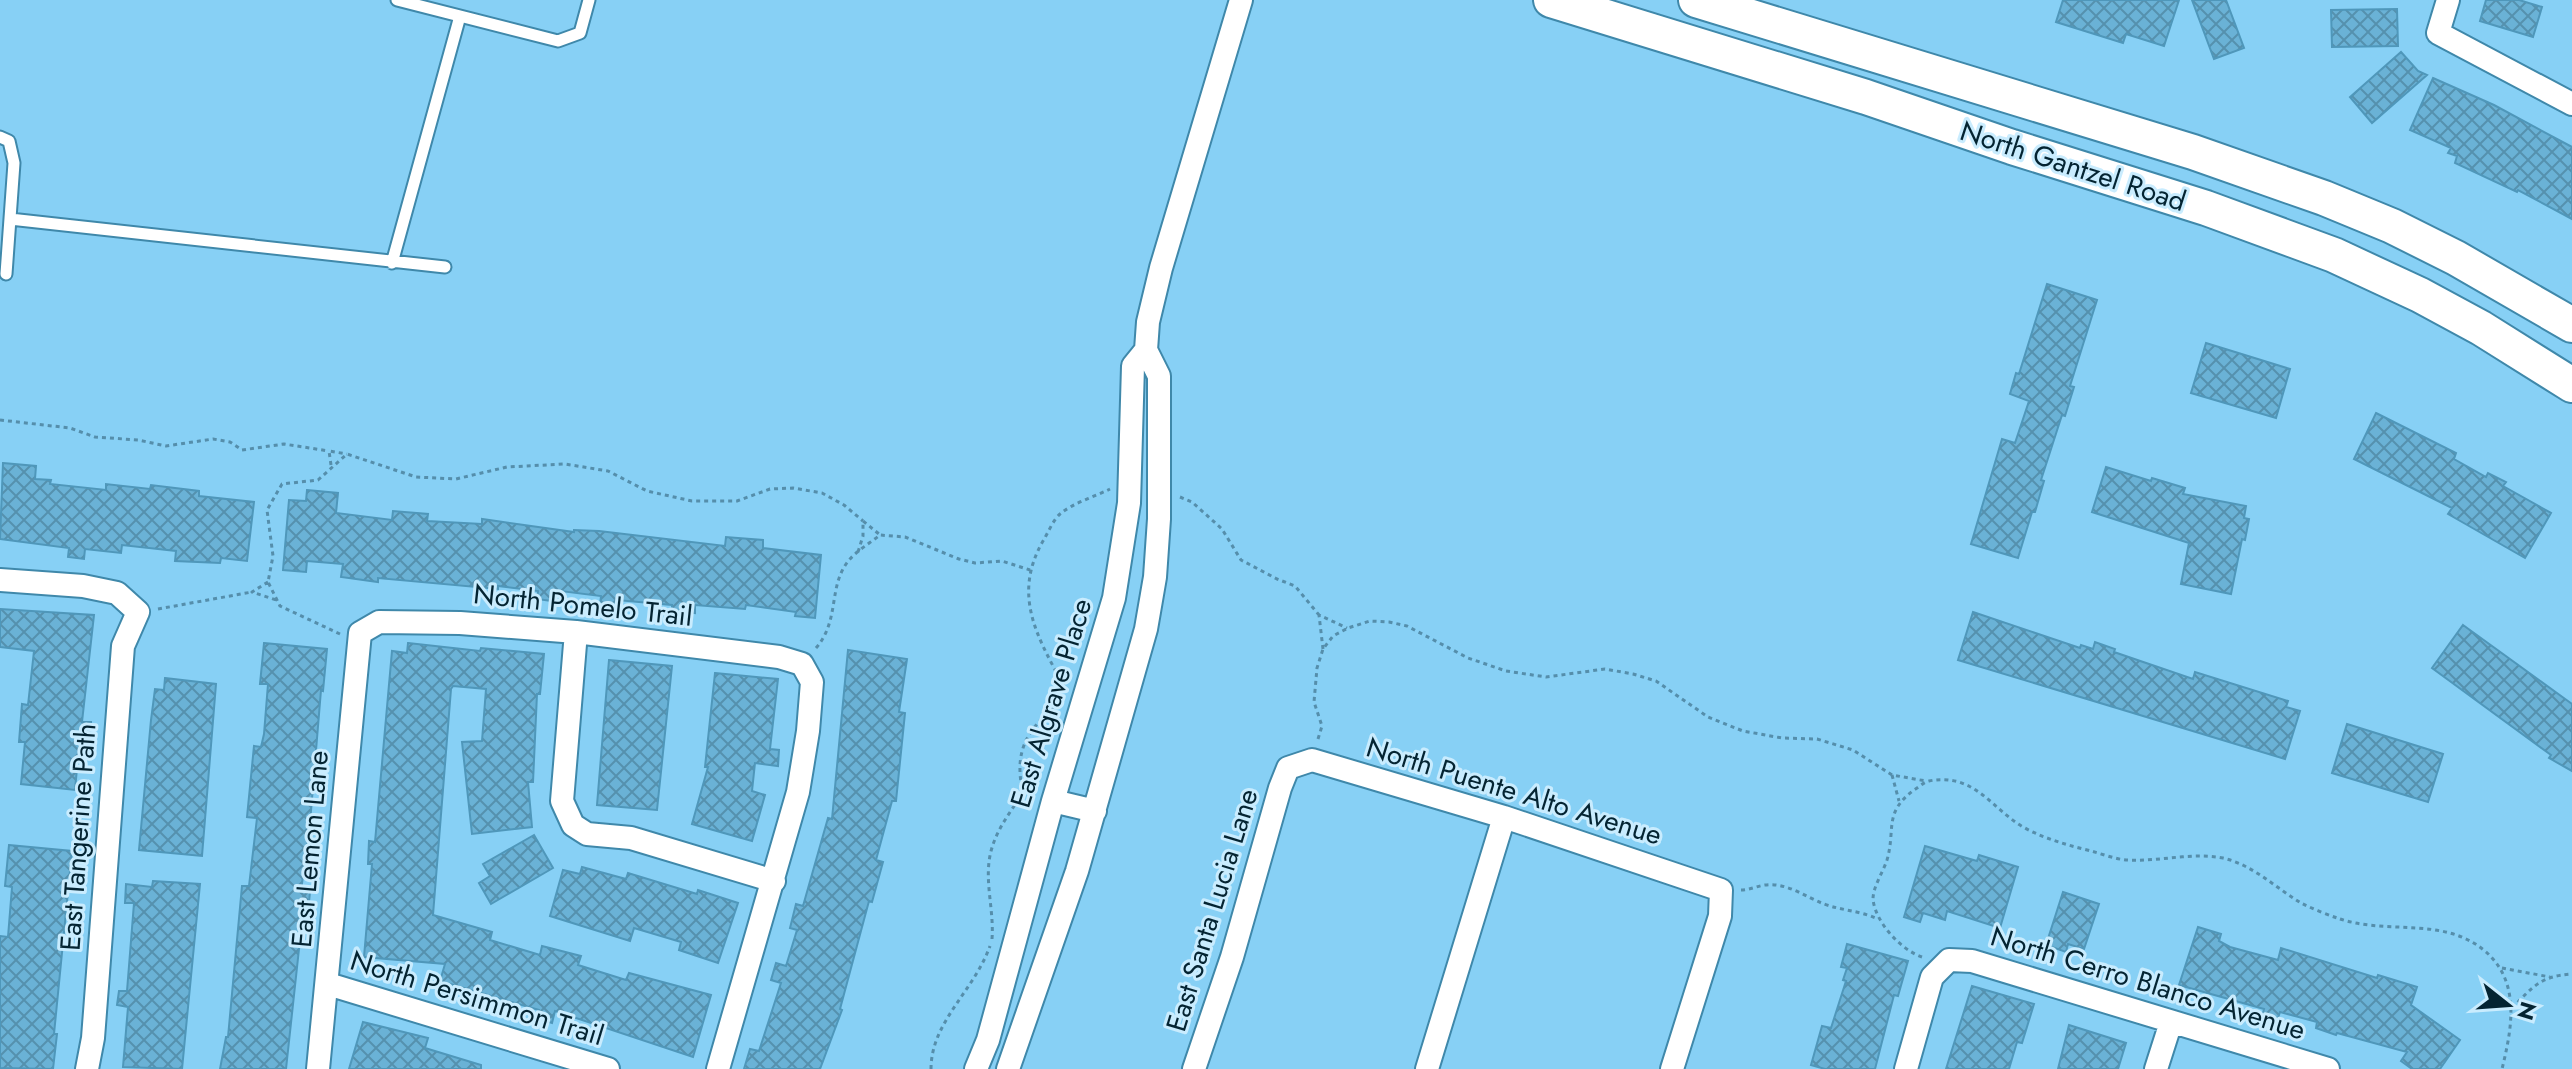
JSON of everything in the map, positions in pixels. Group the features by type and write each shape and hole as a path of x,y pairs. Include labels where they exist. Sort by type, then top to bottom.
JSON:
{"main road":[{"name":"North Gantzel Road","path":"1551,0 1866,97 2284,236 2334,255 2420,295 2481,328 2572,385"},
{"name":"North Gantzel Road","path":"1696,0 2193,152 2324,198 2392,226 2456,258 2572,325"}],"street":[{"name":"East Algrave Place","path":"1008,1069 1047,961 1095,811 1141,651 1155,577 1159,519 1159,376 1146,350 1148,322 1161,268 1241,0"},
{"path":"2448,0 2438,33 2572,104"},
{"name":"East Algrave Place","path":"976,1069 988,1040 1053,801 1106,631 1122,561 1130,488 1133,366 1146,350"},
{"path":"0,580 83,586 117,593 138,612"},
{"name":"East Tangerine Path","path":"87,1069 94,1022 123,646 138,612"},
{"name":"North Pomelo Trail","path":"360,633 379,622 460,623 576,632 779,657 802,664"},
{"path":"576,632 562,801 573,825 587,834 631,838 774,881"},
{"name":"East Lemon Lane","path":"318,1069 360,633"},
{"path":"718,1069 798,792 812,682 802,664"},
{"name":"East Santa Lucia Lane","path":"1194,1069 1232,957 1288,768 1312,760"},
{"name":"North Puente Alto Avenue","path":"1312,760 1504,817 1721,890"},
{"path":"1053,801 1095,811"},
{"path":"1427,1069 1504,817"},
{"path":"1672,1069 1720,916 1721,890"},
{"path":"1906,1069 1932,977 1949,960"},
{"name":"North Cerro Blanco Avenue","path":"1949,960 1972,961 2328,1069"},
{"name":"North Persimmon Trail","path":"328,984 608,1069"},
{"path":"2156,1069 2171,1022"}],"lane":[{"path":"397,0 558,41 580,33 589,0"},
{"path":"392,263 460,16"},
{"path":"0,137 9,141 14,163 6,274"},
{"path":"10,219 445,267"}],"path":[{"path":"0,420 70,428 95,437 138,440 166,446 213,439 230,442 242,450 284,444 347,454 416,477 456,479 507,467 565,464 608,471 647,491 692,501 737,501 770,489 793,488 822,493 844,505 880,535 905,537 975,563 1002,561 1030,570"},
{"path":"329,451 332,466"},
{"path":"347,454 318,480 282,484 273,496 267,510 273,556 268,582 280,606 341,635 360,633"},
{"path":"858,552 863,521"},
{"path":"802,664 832,624 837,583 848,561 880,535"},
{"path":"138,612 252,592 268,582"},
{"path":"252,592 277,601"},
{"path":"1323,649 1319,615 1348,628"},
{"path":"1312,760 1322,726 1314,702 1317,668 1323,649 1333,636 1370,621 1407,626 1468,658 1506,671 1546,677 1605,669 1633,674 1656,681 1708,717 1743,731 1782,738 1817,739 1853,750 1892,775 1926,781 1949,780 1978,790 2019,824 2058,843 2125,860 2183,855 2226,859 2278,885 2301,903 2342,920 2388,927 2445,930 2483,950 2502,968 2512,1008 2502,1069"},
{"path":"1878,919 1873,896 1887,858 1890,828 1899,801 1892,775"},
{"path":"1899,801 1926,781"},
{"path":"1721,890 1753,890 1765,885 1785,887 1825,904 1852,909 1878,919 1915,954 1949,960"},
{"path":"2502,968 2550,977"},
{"path":"2512,1008 2537,982 2572,974"}],"building":[{"path":"2063,0 2179,0 2164,46 2126,34 2123,43 2056,22"},
{"path":"2192,0 2226,0 2244,48 2214,59"},
{"path":"2486,0 2519,0 2542,7 2533,37 2480,21"},
{"path":"2397,9 2398,46 2332,47 2331,10"},
{"path":"2401,52 2418,71 2427,75 2372,123 2350,97"},
{"path":"2433,78 2494,105 2572,147 2572,219 2518,190 2455,163 2457,156 2448,153 2451,148 2410,130"},
{"path":"2047,284 2097,300 2070,386 2074,387 2065,416 2062,415 2041,480 2044,481 2035,512 2032,512 2018,558 1971,544 2002,439 2015,443 2029,401 2010,394"},
{"path":"2206,343 2290,369 2276,418 2191,393"},
{"path":"2376,413 2456,453 2454,459 2486,477 2488,473 2506,482 2503,486 2551,513 2525,558 2448,514 2452,508 2354,459"},
{"path":"3,463 36,466 35,479 51,480 50,484 106,490 106,484 150,489 151,485 199,491 199,496 254,502 247,561 221,558 220,563 175,561 176,551 122,545 121,553 85,549 84,559 68,557 69,548 0,539"},
{"path":"2106,467 2185,488 2183,494 2246,506 2244,518 2249,519 2231,594 2181,584 2189,543 2092,512"},
{"path":"307,490 338,493 336,513 392,520 393,511 428,514 427,521 482,524 482,519 574,532 599,531 725,546 726,537 763,540 763,548 821,555 815,618 746,605 745,609 695,605 695,613 672,610 672,605 617,600 616,607 600,605 601,596 553,590 552,601 537,599 538,591 498,586 498,589 378,578 378,582 341,577 343,564 307,561 306,572 283,570 289,500 306,501"},
{"path":"0,609 94,615 82,722 91,722 90,737 80,736 75,790 21,784 25,742 19,742 22,704 28,705 34,651 0,647"},
{"path":"1973,612 2080,648 2081,645 2093,649 2095,642 2115,649 2114,652 2193,679 2195,672 2288,701 2286,707 2300,711 2285,759 1958,660"},
{"path":"2463,625 2572,704 2572,771 2549,758 2551,755 2432,668"},
{"path":"264,643 327,649 301,891 310,892 308,912 303,912 286,1069 220,1069 228,1037 242,886 249,886 257,818 247,817 254,746 261,747 264,734 268,684 260,684"},
{"path":"408,643 544,654 540,694 537,694 533,782 528,782 532,827 472,834 462,742 482,741 486,689 453,686 451,689 433,915 492,932 490,940 540,955 542,946 581,956 578,965 626,980 629,973 711,995 693,1057 555,1011 552,1023 536,1018 539,1010 440,981 445,964 364,957 372,864 368,864 369,841 375,842 392,651 407,653"},
{"path":"848,650 907,659 899,712 905,713 896,801 892,801 876,860 883,862 872,902 869,901 842,1010 820,1069 744,1069 750,1049 759,1051 781,983 771,980 776,963 786,966 797,930 790,928 796,904 803,906 828,818 832,819"},
{"path":"609,660 672,666 657,810 597,805"},
{"path":"715,673 778,679 770,749 779,750 778,766 755,763 752,791 765,795 752,841 692,824 708,767 705,767"},
{"path":"165,678 216,684 202,856 139,850 155,689 164,690"},
{"path":"2347,724 2443,754 2428,802 2332,773"},
{"path":"534,835 553,868 491,904 479,883 490,876 483,864"},
{"path":"9,845 72,851 53,1069 0,1068 0,936 8,937 12,887 5,886"},
{"path":"1925,846 1977,861 1979,855 2018,867 2000,928 1947,911 1945,920 1923,913 1920,922 1904,917"},
{"path":"582,867 626,879 628,873 738,903 718,963 679,950 681,942 634,928 630,941 550,916 563,870 580,874"},
{"path":"153,881 200,884 182,1069 123,1067 128,1007 117,1005 119,991 127,991 134,903 125,903 126,884 152,887"},
{"path":"2063,892 2099,904 2084,949 2068,944 2066,952 2046,945"},
{"path":"2198,927 2221,934 2219,941 2230,947 2278,960 2281,948 2417,987 2411,1005 2460,1040 2440,1069 2412,1069 2401,1061 2407,1052 2336,1035 2316,1028 2317,1022 2280,1012 2277,1021 2262,1017 2264,1009 2179,985"},
{"path":"1847,944 1908,961 1898,996 1894,995 1875,1069 1825,1069 1811,1065 1822,1026 1831,1028 1846,981 1843,980 1847,968 1841,967"},
{"path":"1972,986 2034,1004 2022,1043 2017,1042 2009,1069 1946,1069"},
{"path":"363,1022 428,1038 425,1048 481,1065 481,1069 349,1069"},
{"path":"2069,1025 2126,1043 2118,1069 2058,1069"}]}
